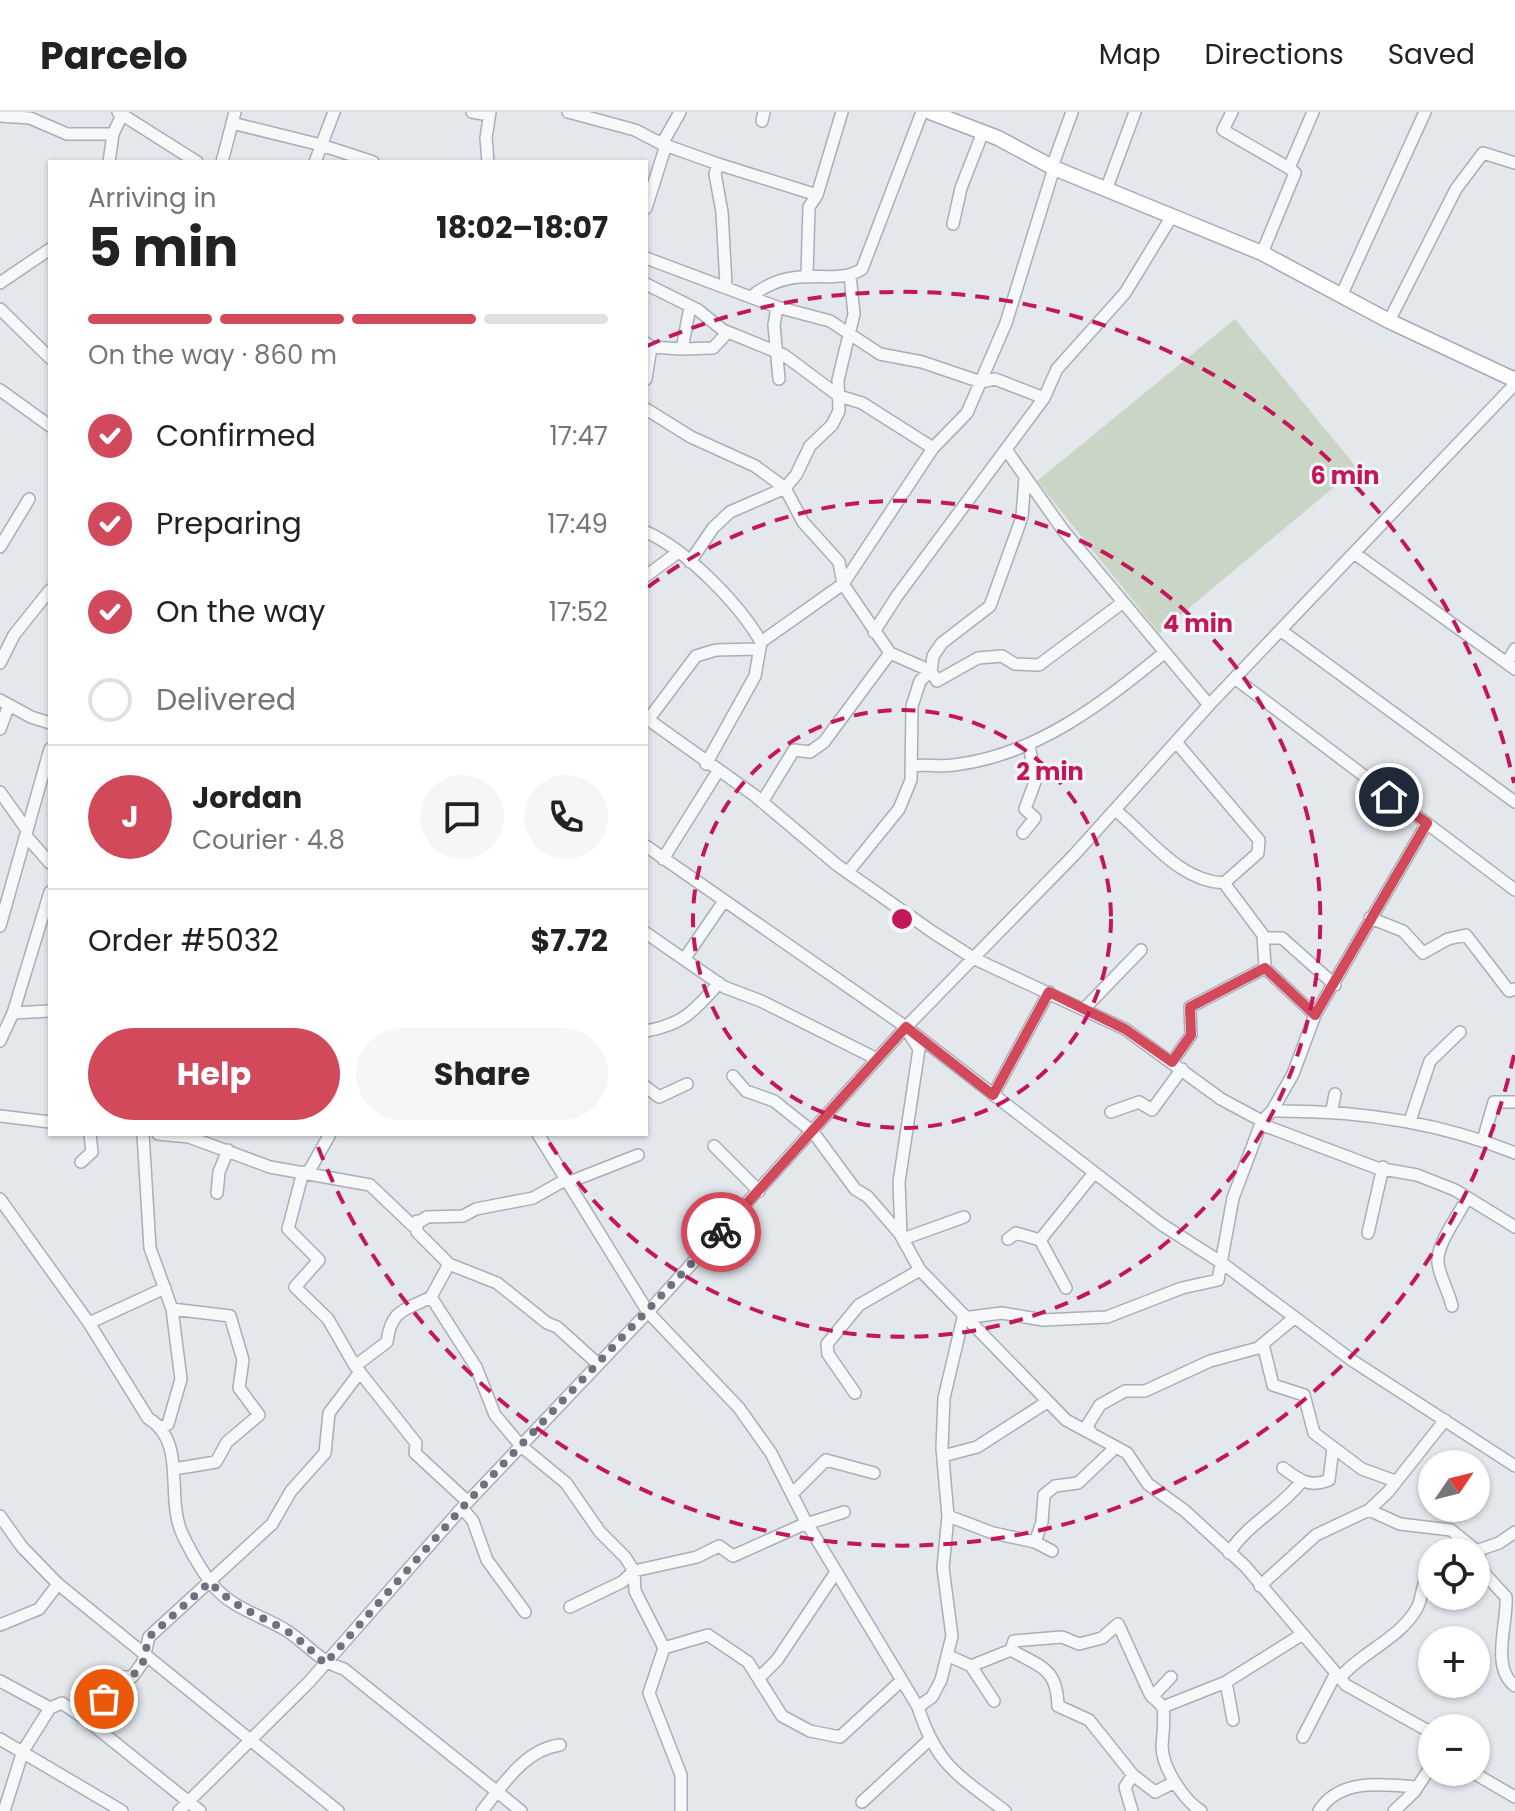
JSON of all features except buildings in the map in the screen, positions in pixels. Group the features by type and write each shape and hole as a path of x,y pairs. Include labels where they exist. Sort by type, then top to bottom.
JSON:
{"main road":[{"path":"930,112 983,132 1053,168 1262,253 1389,321 1515,382"}],"street":[{"path":"316,160 334,112"},
{"path":"472,112 490,114 488,160"},
{"path":"568,112 635,130 664,145 817,195"},
{"path":"648,201 664,145 680,112"},
{"path":"807,274 809,207 817,195 842,112"},
{"path":"752,296 772,281 807,274 850,275 865,265 922,112"},
{"path":"648,718 696,656 716,650 760,645 843,584 933,448 967,413 1006,323 1072,112"},
{"path":"1106,190 1135,112"},
{"path":"1232,112 1223,130 1295,173 1262,253"},
{"path":"1289,168 1313,112"},
{"path":"1341,296 1425,112"},
{"path":"109,160 120,113 194,160"},
{"path":"0,116 30,118 67,134 113,134"},
{"path":"223,160 234,118 367,160"},
{"path":"953,224 961,188 983,132"},
{"path":"1389,321 1456,189 1483,153 1515,163"},
{"path":"718,164 715,174 722,212 726,285"},
{"path":"874,632 897,596 1044,398 1057,369 1125,293 1172,216"},
{"path":"0,283 48,250"},
{"path":"648,259 713,284 726,285 777,307 830,321 880,354 922,362 981,382 995,379 1044,398"},
{"path":"690,562 713,528 730,512 785,488 796,475 810,446 832,425 839,411 838,380 854,314 850,275"},
{"path":"648,285 728,332 775,351 839,396 862,403 933,448"},
{"path":"682,349 690,307"},
{"path":"777,307 775,351 779,379"},
{"path":"0,309 48,356"},
{"path":"648,345 682,349 713,348 728,332"},
{"path":"179,1811 325,1664 465,1505 648,1312 906,1027 975,959 1209,705 1283,632 1515,382"},
{"path":"0,390 48,425"},
{"path":"648,410 691,437 755,466 785,488 803,522 839,562 843,584 890,653 931,671 937,681 978,658 1002,656 1015,664 1039,665 1122,603"},
{"path":"1007,451 1122,603 1209,705"},
{"path":"848,872 899,809 911,780 912,706 920,681 931,671 933,656 942,643 990,606 1022,517 1025,477"},
{"path":"0,547 3,530 29,499"},
{"path":"648,533 690,562 750,622 760,645 755,676 706,764"},
{"path":"648,575 677,553"},
{"path":"1354,553 1511,666 1515,649"},
{"path":"0,663 14,635 48,592"},
{"path":"1283,632 1515,802"},
{"path":"762,802 794,750 810,752 824,742 890,653"},
{"path":"911,766 953,766 1029,746 1066,726 1164,653"},
{"path":"1236,679 1515,890"},
{"path":"0,729 5,702 48,722"},
{"path":"648,720 762,802 848,872 975,959 1125,1029 1221,1099 1262,1123 1377,1168 1417,1175 1467,1198 1515,1227"},
{"path":"1115,810 1155,843 1165,858 1208,882 1224,883 1258,853 1259,840 1176,742"},
{"path":"1023,833 1035,818 1025,809 1036,779 1029,746"},
{"path":"0,926 48,757"},
{"path":"663,859 718,771"},
{"path":"0,792 48,860"},
{"path":"36,803 48,807"},
{"path":"963,1318 1002,1313 1043,1320 1107,1317 1182,1288 1218,1280 1233,1198 1262,1123 1293,1074 1315,1015 1427,823"},
{"path":"648,848 906,1027 1161,1224 1222,1263 1294,1318 1514,1463"},
{"path":"1224,883 1263,938 1265,968 1315,1015"},
{"path":"0,1041 13,1013 48,899"},
{"path":"685,958 724,901"},
{"path":"1370,918 1403,931 1423,953 1448,939 1466,935 1509,991 1515,989"},
{"path":"648,934 719,983 877,1059"},
{"path":"1263,938 1282,938 1335,985"},
{"path":"1084,1009 1141,950"},
{"path":"1111,1112 1139,1102 1152,1110 1191,1035 1190,1007 1265,968"},
{"path":"648,1031 672,1026 692,1013 719,983"},
{"path":"993,1095 1049,992"},
{"path":"13,1013 48,1011"},
{"path":"902,1237 899,1182 919,1049 906,1027"},
{"path":"1410,1121 1430,1061 1460,1032"},
{"path":"733,1076 746,1091 774,1101 813,1132 855,1189 868,1197 902,1237 920,1270 1047,1402 1066,1420 1127,1453 1148,1484 1185,1511 1229,1553 1301,1635 1317,1648 1338,1676 1358,1693 1418,1725"},
{"path":"648,1089 659,1097 687,1084"},
{"path":"1332,1110 1335,1094"},
{"path":"1483,1140 1494,1102 1515,1102"},
{"path":"1272,1111 1332,1110 1410,1121 1483,1140 1515,1153"},
{"path":"0,1116 48,1122"},
{"path":"81,1162 92,1152 90,1136"},
{"path":"143,1136 150,1248 172,1309 181,1379 172,1415 168,1424 162,1427"},
{"path":"192,1136 270,1167 370,1185 404,1221 413,1226 417,1221 463,1216 491,1205 517,1203 638,1155"},
{"path":"329,1136 306,1172 288,1229 319,1260 295,1287 328,1319 358,1369 416,1443 415,1453 465,1505 487,1560 525,1612"},
{"path":"539,1136 648,1312 739,1408 771,1453 808,1526 918,1707 928,1741 943,1764 1005,1811"},
{"path":"714,1146 759,1191"},
{"path":"217,1193 219,1172 228,1150"},
{"path":"1368,1233 1383,1167"},
{"path":"1040,1240 1094,1173"},
{"path":"1452,1306 1438,1266 1439,1254 1467,1198"},
{"path":"0,1199 89,1323 148,1418 162,1427 174,1469 181,1531 210,1582 227,1600 293,1635 325,1664 344,1669 521,1811"},
{"path":"902,1237 964,1217"},
{"path":"417,1221 417,1232 449,1264 497,1283 547,1323 557,1327 598,1364"},
{"path":"1008,1239 1016,1233 1040,1240 1066,1288"},
{"path":"88,1721 121,1677 132,1677 143,1662 149,1637 272,1524 291,1491 325,1453 329,1413 358,1369 387,1342 388,1331 402,1308 431,1297 449,1264"},
{"path":"855,1393 828,1354 827,1344 859,1305 920,1270"},
{"path":"89,1323 165,1288"},
{"path":"431,1297 476,1367 495,1415 521,1446 566,1483 600,1532 617,1546 634,1571 635,1591 664,1648 649,1693 681,1775 681,1811"},
{"path":"172,1309 230,1316 243,1360 239,1388 259,1415 227,1442 216,1462 174,1469"},
{"path":"918,1707 932,1697 952,1636 943,1568 948,1516 943,1456 944,1398 963,1318"},
{"path":"1092,1434 1087,1426 1100,1405 1125,1391 1145,1391 1210,1361 1263,1344 1294,1318"},
{"path":"1263,1344 1273,1385 1304,1395 1314,1433 1362,1469 1395,1481"},
{"path":"943,1456 977,1447 1047,1402"},
{"path":"1260,1586 1316,1535 1369,1510 1445,1420"},
{"path":"1035,1542 1042,1522 1044,1495 1055,1486 1078,1483 1116,1447"},
{"path":"1283,1468 1301,1482 1315,1485 1329,1480 1333,1448"},
{"path":"792,1494 826,1460 874,1473"},
{"path":"1229,1553 1238,1539 1287,1499 1301,1482"},
{"path":"1369,1510 1400,1524 1451,1530 1460,1538"},
{"path":"570,1607 622,1582 634,1571 697,1557 719,1546 733,1556 800,1526 808,1526 844,1512"},
{"path":"0,1516 22,1547 58,1584 338,1811"},
{"path":"948,1516 993,1533 1035,1542 1052,1551"},
{"path":"1490,1546 1515,1532"},
{"path":"760,1677 777,1660 836,1572"},
{"path":"1490,1580 1506,1597 1502,1657 1504,1669 1515,1686"},
{"path":"0,1625 39,1609 58,1584"},
{"path":"1303,1737 1338,1676 1387,1640 1418,1607"},
{"path":"1011,1650 1014,1641 1062,1637 1079,1644 1102,1638 1118,1624 1152,1697 1163,1707 1166,1731 1162,1748 1173,1783 1201,1811"},
{"path":"664,1648 708,1635 748,1662 782,1716 810,1731 840,1737 901,1681"},
{"path":"1163,1707 1226,1682 1260,1664 1301,1635"},
{"path":"971,1666 1011,1650 1045,1666 1058,1687 1058,1706 1089,1720 1133,1775 1155,1792 1173,1783"},
{"path":"947,1655 971,1666 994,1701"},
{"path":"1152,1697 1171,1677"},
{"path":"0,1681 50,1708"},
{"path":"1226,1682 1233,1720"},
{"path":"4,1811 23,1751 50,1708 62,1703 200,1811"},
{"path":"0,1739 122,1811"},
{"path":"862,1802 928,1741"},
{"path":"482,1811 502,1780 548,1746 560,1745"},
{"path":"1132,1811 1125,1787 1133,1775"},
{"path":"1319,1811 1325,1801 1365,1782 1415,1787"},
{"path":"1490,1782 1515,1797"},
{"path":"1394,1811 1418,1783"}],"green space":[{"path":"1235,319 1357,468 1159,633 1037,481"}],"way so far":[{"path":"104,1699 121,1677 132,1677 143,1662 149,1637 210,1582 242,1610 281,1627 304,1643 325,1664 462,1508 721,1232"}],"route":[{"path":"721,1232 906,1027 993,1095 1049,992 1125,1029 1172,1062 1191,1035 1190,1007 1265,968 1315,1015 1329,996 1370,918 1427,823 1389,797"}]}
